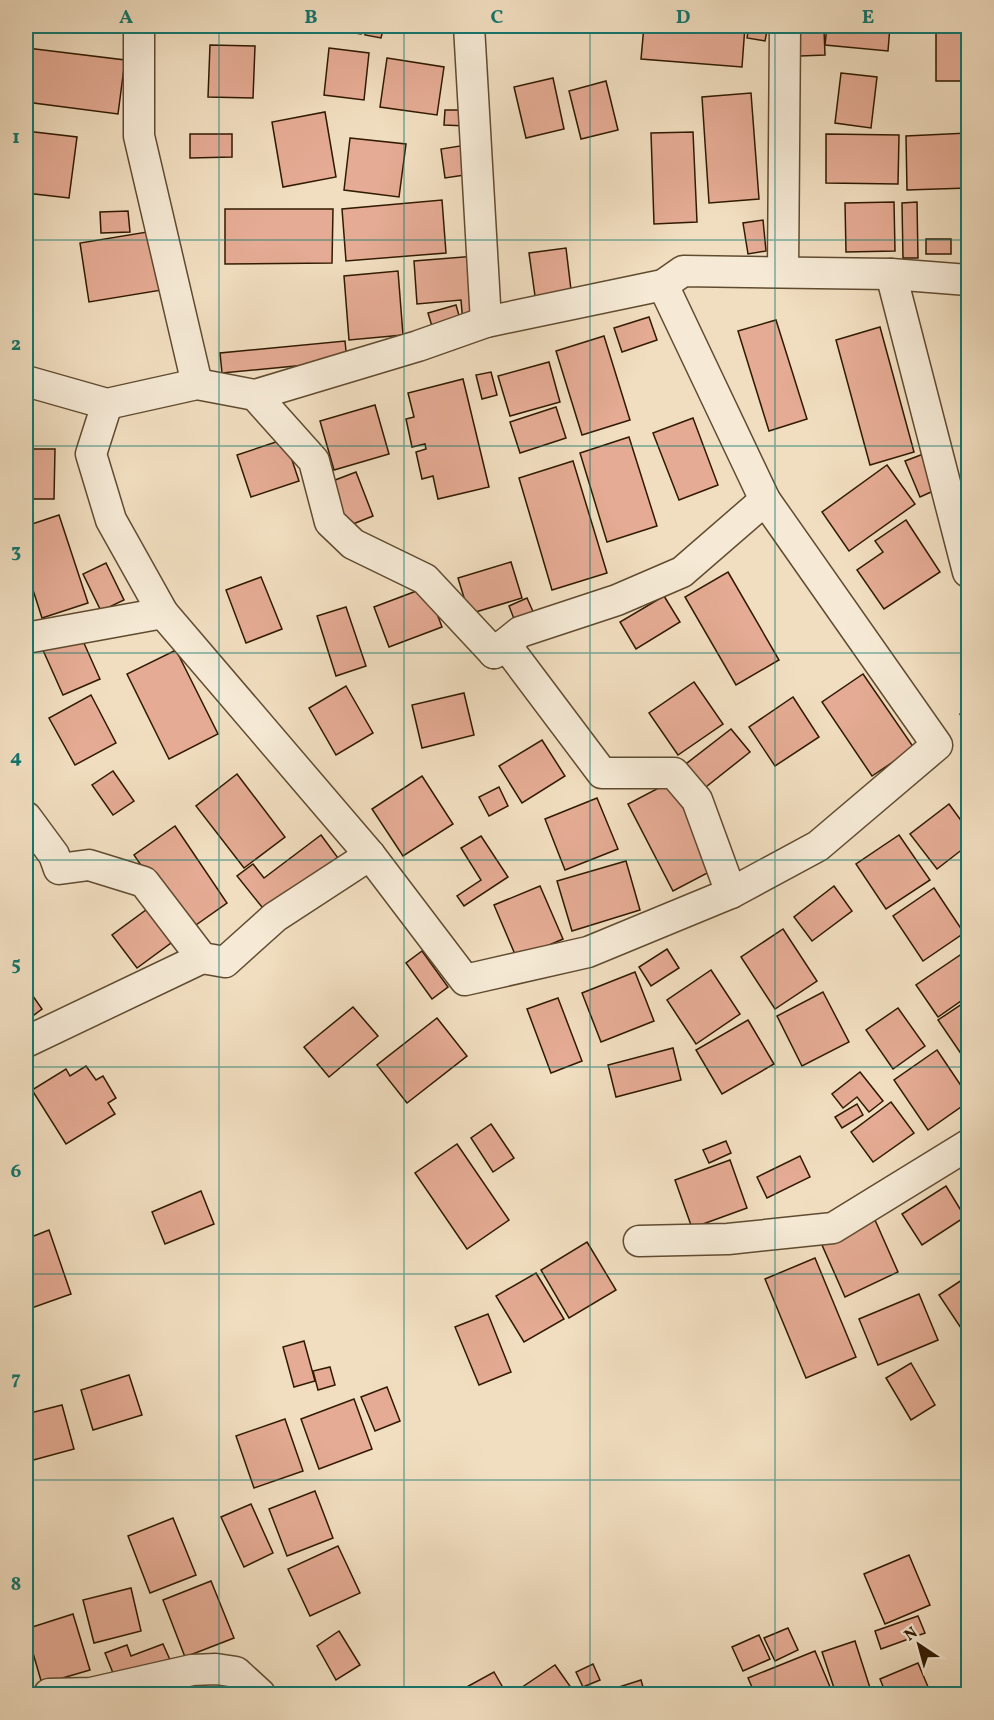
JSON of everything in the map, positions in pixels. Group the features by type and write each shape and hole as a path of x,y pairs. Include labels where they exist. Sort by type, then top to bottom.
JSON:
{"street":[{"path":"139,26 139,136 197,384"},
{"path":"469,26 486,322"},
{"path":"783,272 785,26"},
{"path":"26,381 107,404 197,384 255,395 418,346 486,322 663,285 684,271 891,274 969,280"},
{"path":"891,274 969,572"},
{"path":"107,404 91,454 111,520 163,614 370,855 465,980 588,952 731,893 818,846 937,745 765,500 663,285"},
{"path":"255,395 314,461 330,522 353,544 425,579 494,653"},
{"path":"494,653 520,632 617,600 682,572 765,500"},
{"path":"27,632 163,614"},
{"path":"494,653 505,644 602,773 674,773 697,800 731,893"},
{"path":"26,817 54,855 59,869 89,865 144,882 202,958"},
{"path":"26,1042 202,958 225,962 275,917 370,855"},
{"path":"639,1241 728,1239 833,1228 969,1145"},
{"path":"50,1695 91,1693 192,1670 216,1669 236,1672 260,1695"}],"building":[{"path":"320,26 363,26 361,34 319,28"},
{"path":"366,26 384,26 381,38 365,35"},
{"path":"644,26 745,26 742,67 641,59"},
{"path":"749,26 768,26 765,41 747,38"},
{"path":"827,26 890,26 888,51 825,45"},
{"path":"936,28 968,28 968,81 936,81"},
{"path":"824,30 825,55 800,56 800,31"},
{"path":"210,45 255,46 253,98 208,97"},
{"path":"27,48 125,60 118,114 26,102"},
{"path":"329,48 369,53 364,100 324,95"},
{"path":"387,58 444,67 437,115 380,107"},
{"path":"841,73 877,77 871,128 835,123"},
{"path":"553,78 564,129 526,138 514,87"},
{"path":"606,81 618,130 581,139 569,91"},
{"path":"751,93 759,199 709,203 702,97"},
{"path":"445,110 467,110 466,126 444,125"},
{"path":"325,112 336,177 283,187 272,122"},
{"path":"26,131 77,137 69,198 26,193"},
{"path":"693,132 697,222 654,224 651,133"},
{"path":"968,133 968,188 907,190 906,136"},
{"path":"190,134 232,134 232,157 190,158"},
{"path":"826,134 899,135 898,184 826,183"},
{"path":"350,138 406,144 399,197 344,190"},
{"path":"466,145 471,174 445,178 441,149"},
{"path":"442,200 446,253 346,261 342,209"},
{"path":"894,202 895,251 846,252 845,203"},
{"path":"917,202 918,258 903,258 902,203"},
{"path":"225,209 333,209 332,263 225,264"},
{"path":"128,211 130,232 101,233 100,212"},
{"path":"763,220 766,251 748,254 743,223"},
{"path":"153,231 162,290 89,302 80,243"},
{"path":"926,239 951,239 951,254 926,254"},
{"path":"566,248 572,298 536,303 529,253"},
{"path":"476,256 481,322 463,324 461,300 417,304 414,261"},
{"path":"398,271 403,335 349,340 344,276"},
{"path":"456,305 462,326 434,333 428,313"},
{"path":"649,317 657,340 622,352 614,328"},
{"path":"776,320 807,419 769,431 738,331"},
{"path":"880,327 914,452 870,465 836,340"},
{"path":"604,336 630,420 582,435 556,351"},
{"path":"345,341 347,361 222,373 220,353"},
{"path":"549,362 560,402 510,416 498,376"},
{"path":"491,372 497,395 482,399 476,375"},
{"path":"463,379 489,487 438,499 433,476 422,479 416,452 426,449 425,444 412,447 406,419 414,417 408,393"},
{"path":"375,405 389,454 334,470 320,421"},
{"path":"556,407 566,438 520,453 510,422"},
{"path":"693,418 718,485 679,500 653,433"},
{"path":"629,437 657,526 607,542 580,453"},
{"path":"285,439 299,481 251,497 237,455"},
{"path":"26,449 55,449 54,499 26,499"},
{"path":"926,453 940,488 920,497 905,461"},
{"path":"573,461 607,573 552,590 519,478"},
{"path":"887,465 915,504 849,551 822,512"},
{"path":"356,472 373,516 348,526 330,482"},
{"path":"59,515 88,603 42,618 26,568 26,526"},
{"path":"906,520 940,572 884,609 857,570 883,552 875,541"},
{"path":"511,562 522,598 469,614 458,578"},
{"path":"106,563 124,600 101,611 83,574"},
{"path":"728,572 779,660 736,685 685,597"},
{"path":"261,577 282,629 246,643 226,590"},
{"path":"427,587 442,627 389,647 374,607"},
{"path":"664,596 680,622 636,649 620,622"},
{"path":"527,598 535,616 516,624 509,606"},
{"path":"346,607 366,666 336,676 317,616"},
{"path":"79,632 100,679 63,695 42,648"},
{"path":"176,650 218,734 169,759 127,674"},
{"path":"863,674 914,748 872,776 822,702"},
{"path":"694,682 723,724 678,755 649,713"},
{"path":"346,686 373,733 336,755 309,708"},
{"path":"464,693 474,735 422,748 412,705"},
{"path":"91,695 116,743 75,765 49,718"},
{"path":"793,697 819,737 775,766 749,727"},
{"path":"968,710 968,730 960,714"},
{"path":"731,729 750,752 697,794 678,770"},
{"path":"542,740 565,776 522,803 499,766"},
{"path":"113,771 134,801 113,815 92,785"},
{"path":"237,774 285,837 244,868 196,806"},
{"path":"422,776 453,824 403,856 372,809"},
{"path":"670,782 715,869 673,891 628,804"},
{"path":"499,787 508,806 489,816 479,797"},
{"path":"597,798 618,849 565,870 545,819"},
{"path":"949,804 968,830 968,845 937,869 910,834"},
{"path":"175,826 227,903 186,932 134,855"},
{"path":"321,835 338,858 266,912 237,876 253,864 264,878"},
{"path":"899,835 930,880 886,909 856,864"},
{"path":"481,836 508,877 464,906 457,896 481,880 461,848"},
{"path":"626,861 640,910 572,931 557,881"},
{"path":"540,886 563,939 517,959 494,905"},
{"path":"834,886 852,911 812,941 794,917"},
{"path":"934,888 964,933 923,961 893,916"},
{"path":"150,907 175,940 137,968 112,935"},
{"path":"783,929 817,981 775,1009 741,957"},
{"path":"667,949 679,968 651,986 639,967"},
{"path":"422,951 448,987 432,999 406,963"},
{"path":"966,951 968,954 968,996 938,1017 916,985"},
{"path":"711,970 740,1014 696,1044 667,1000"},
{"path":"635,972 654,1021 601,1042 582,993"},
{"path":"26,986 42,1009 26,1021"},
{"path":"823,992 849,1042 802,1066 777,1016"},
{"path":"558,998 582,1061 551,1073 527,1009"},
{"path":"968,1000 968,1064 938,1020"},
{"path":"353,1007 378,1036 329,1077 304,1047"},
{"path":"898,1008 925,1046 893,1069 866,1030"},
{"path":"437,1018 467,1056 407,1103 377,1065"},
{"path":"748,1020 774,1064 722,1094 696,1050"},
{"path":"673,1048 681,1080 616,1097 608,1065"},
{"path":"937,1050 968,1096 968,1102 928,1130 894,1080"},
{"path":"86,1066 96,1080 103,1076 116,1098 108,1103 115,1114 66,1144 32,1090 66,1069 70,1076"},
{"path":"860,1072 883,1101 869,1112 857,1097 843,1108 832,1094"},
{"path":"891,1102 914,1133 873,1162 851,1132"},
{"path":"857,1104 863,1115 842,1128 835,1117"},
{"path":"491,1124 514,1158 493,1172 471,1138"},
{"path":"726,1141 731,1153 709,1163 703,1150"},
{"path":"457,1144 509,1220 467,1249 415,1173"},
{"path":"800,1156 810,1177 767,1198 757,1177"},
{"path":"730,1160 747,1208 692,1228 675,1180"},
{"path":"946,1186 965,1217 922,1245 902,1214"},
{"path":"201,1191 214,1224 165,1244 152,1212"},
{"path":"875,1220 898,1272 845,1297 822,1245"},
{"path":"49,1230 71,1294 26,1310 26,1239"},
{"path":"587,1242 616,1290 569,1318 541,1270"},
{"path":"815,1258 856,1357 806,1378 765,1279"},
{"path":"536,1273 564,1319 524,1342 496,1296"},
{"path":"968,1276 968,1336 967,1337 939,1295"},
{"path":"919,1294 938,1340 878,1365 859,1319"},
{"path":"488,1314 511,1372 479,1385 455,1327"},
{"path":"304,1341 315,1381 294,1387 283,1347"},
{"path":"968,1348 968,1365 962,1351"},
{"path":"911,1363 935,1405 911,1420 886,1378"},
{"path":"330,1367 335,1385 318,1390 313,1371"},
{"path":"129,1375 142,1415 93,1430 81,1390"},
{"path":"387,1387 400,1421 375,1431 361,1397"},
{"path":"354,1399 372,1449 319,1469 301,1419"},
{"path":"62,1405 74,1449 26,1462 26,1414"},
{"path":"285,1419 303,1471 254,1488 236,1436"},
{"path":"315,1491 333,1538 287,1556 269,1509"},
{"path":"251,1504 273,1553 244,1567 221,1517"},
{"path":"173,1518 196,1575 150,1593 128,1536"},
{"path":"338,1546 360,1593 310,1616 288,1569"},
{"path":"909,1555 930,1605 885,1624 864,1574"},
{"path":"211,1581 234,1638 185,1657 163,1600"},
{"path":"131,1588 141,1631 94,1643 83,1600"},
{"path":"73,1614 90,1670 42,1684 26,1629"},
{"path":"918,1616 925,1633 881,1649 875,1631"},
{"path":"788,1628 798,1650 775,1661 764,1638"},
{"path":"339,1631 360,1665 336,1680 317,1646"},
{"path":"759,1635 770,1659 743,1671 732,1647"},
{"path":"855,1641 872,1694 836,1694 822,1652"},
{"path":"163,1644 171,1662 117,1683 105,1653 127,1645 131,1656"},
{"path":"815,1651 833,1694 755,1694 748,1678"},
{"path":"918,1663 931,1694 886,1694 880,1679"},
{"path":"593,1664 600,1680 583,1687 576,1672"},
{"path":"555,1665 572,1689 564,1694 512,1694"},
{"path":"494,1672 506,1693 454,1694"},
{"path":"641,1680 645,1694 600,1693"}]}
